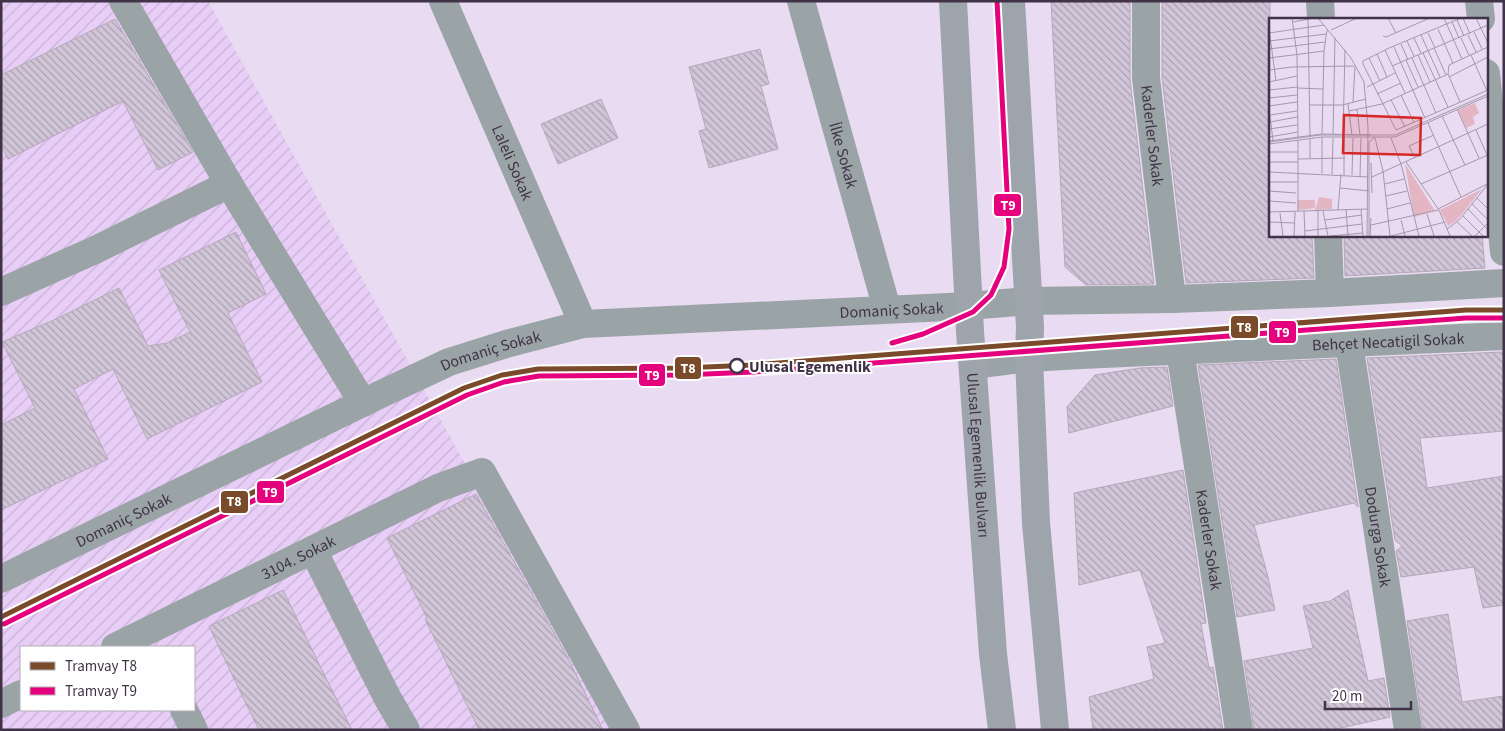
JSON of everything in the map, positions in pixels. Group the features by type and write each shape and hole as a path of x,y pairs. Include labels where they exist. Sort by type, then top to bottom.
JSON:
{"main road":[{"name":"Ulusal Egemenlik Bulvarı","path":"953,1 969,306 993,654 1002,730"},
{"path":"1011,1 1030,327 1029,358 1036,523 1055,730"}],"street":[{"path":"123,1 229,184 363,402"},
{"name":"Laleli Sokak","path":"443,1 583,324"},
{"name":"İlke Sokak","path":"801,1 887,309"},
{"name":"Kaderler Sokak","path":"1146,1 1146,78 1172,299"},
{"path":"1320,1 1321,18"},
{"path":"1479,1 1481,18"},
{"path":"1488,93 1504,252"},
{"path":"1,292 95,250 229,184"},
{"path":"1328,236 1330,293"},
{"name":"Domaniç Sokak","path":"1,579 449,362 506,344 583,324 969,306 1028,301 1172,299 1330,293 1504,283"},
{"name":"Behçet Necatigil Sokak","path":"973,365 1029,358 1504,336"},
{"name":"Dodurga Sokak","path":"1349,343 1408,730"},
{"name":"Kaderler Sokak","path":"1180,350 1239,730"},
{"name":"3104. Sokak","path":"120,646 148,640 313,550 438,488 482,472 626,730"},
{"path":"313,550 387,697 406,730"},
{"path":"1,704 20,694"},
{"path":"184,711 194,730"}],"shaded area":[{"path":"1,1 208,1 613,730 1,730"}],"building":[{"path":"1051,1 1130,1 1130,80 1154,284 1086,285 1065,267"},
{"path":"1162,1 1270,1 1269,236 1312,236 1314,278 1186,283 1162,77"},
{"path":"115,19 193,152 158,170 123,101 8,159 1,145 1,75"},
{"path":"760,49 769,84 761,86 778,149 709,168 699,131 706,129 689,67"},
{"path":"601,99 618,138 558,164 541,124"},
{"path":"236,232 266,294 228,313 262,382 147,439 113,369 74,389 108,459 1,510 1,425 35,408 2,342 56,319 119,288 148,346 167,343 190,332 159,270"},
{"path":"1344,236 1482,236 1485,268 1345,276"},
{"path":"1503,352 1504,431 1420,438 1427,488 1504,476 1504,605 1483,608 1474,567 1401,577 1396,551 1402,546 1395,540 1367,358"},
{"path":"1336,359 1358,507 1354,503 1254,525 1275,610 1237,617 1198,365"},
{"path":"1167,367 1173,406 1069,433 1067,407 1095,375 1140,368"},
{"path":"1183,470 1206,623 1201,624 1209,668 1213,667 1223,730 1093,730 1089,697 1154,679 1147,647 1165,643 1140,570 1079,585 1074,493"},
{"path":"476,494 567,656 603,730 479,730 425,619 427,618 387,538"},
{"path":"283,590 352,730 259,730 248,708 209,626"},
{"path":"1348,590 1368,681 1384,678 1390,717 1332,730 1254,730 1244,661 1313,648 1303,606 1330,601"},
{"path":"1448,614 1462,702 1504,696 1504,730 1423,730 1407,621"}],"tram line":[{"name":"T9","path":"892,343 923,334 973,312 991,295 1004,267 1009,229 997,1"},
{"name":"T8","path":"1,617 464,388 502,375 538,369 682,368 753,365 1466,310 1504,310"},
{"name":"T9","path":"4,624 467,395 504,382 539,376 682,375 754,372 1466,318 1504,318"}],"place":[{"name":"Ulusal Egemenlik","path":"737,366"}]}
